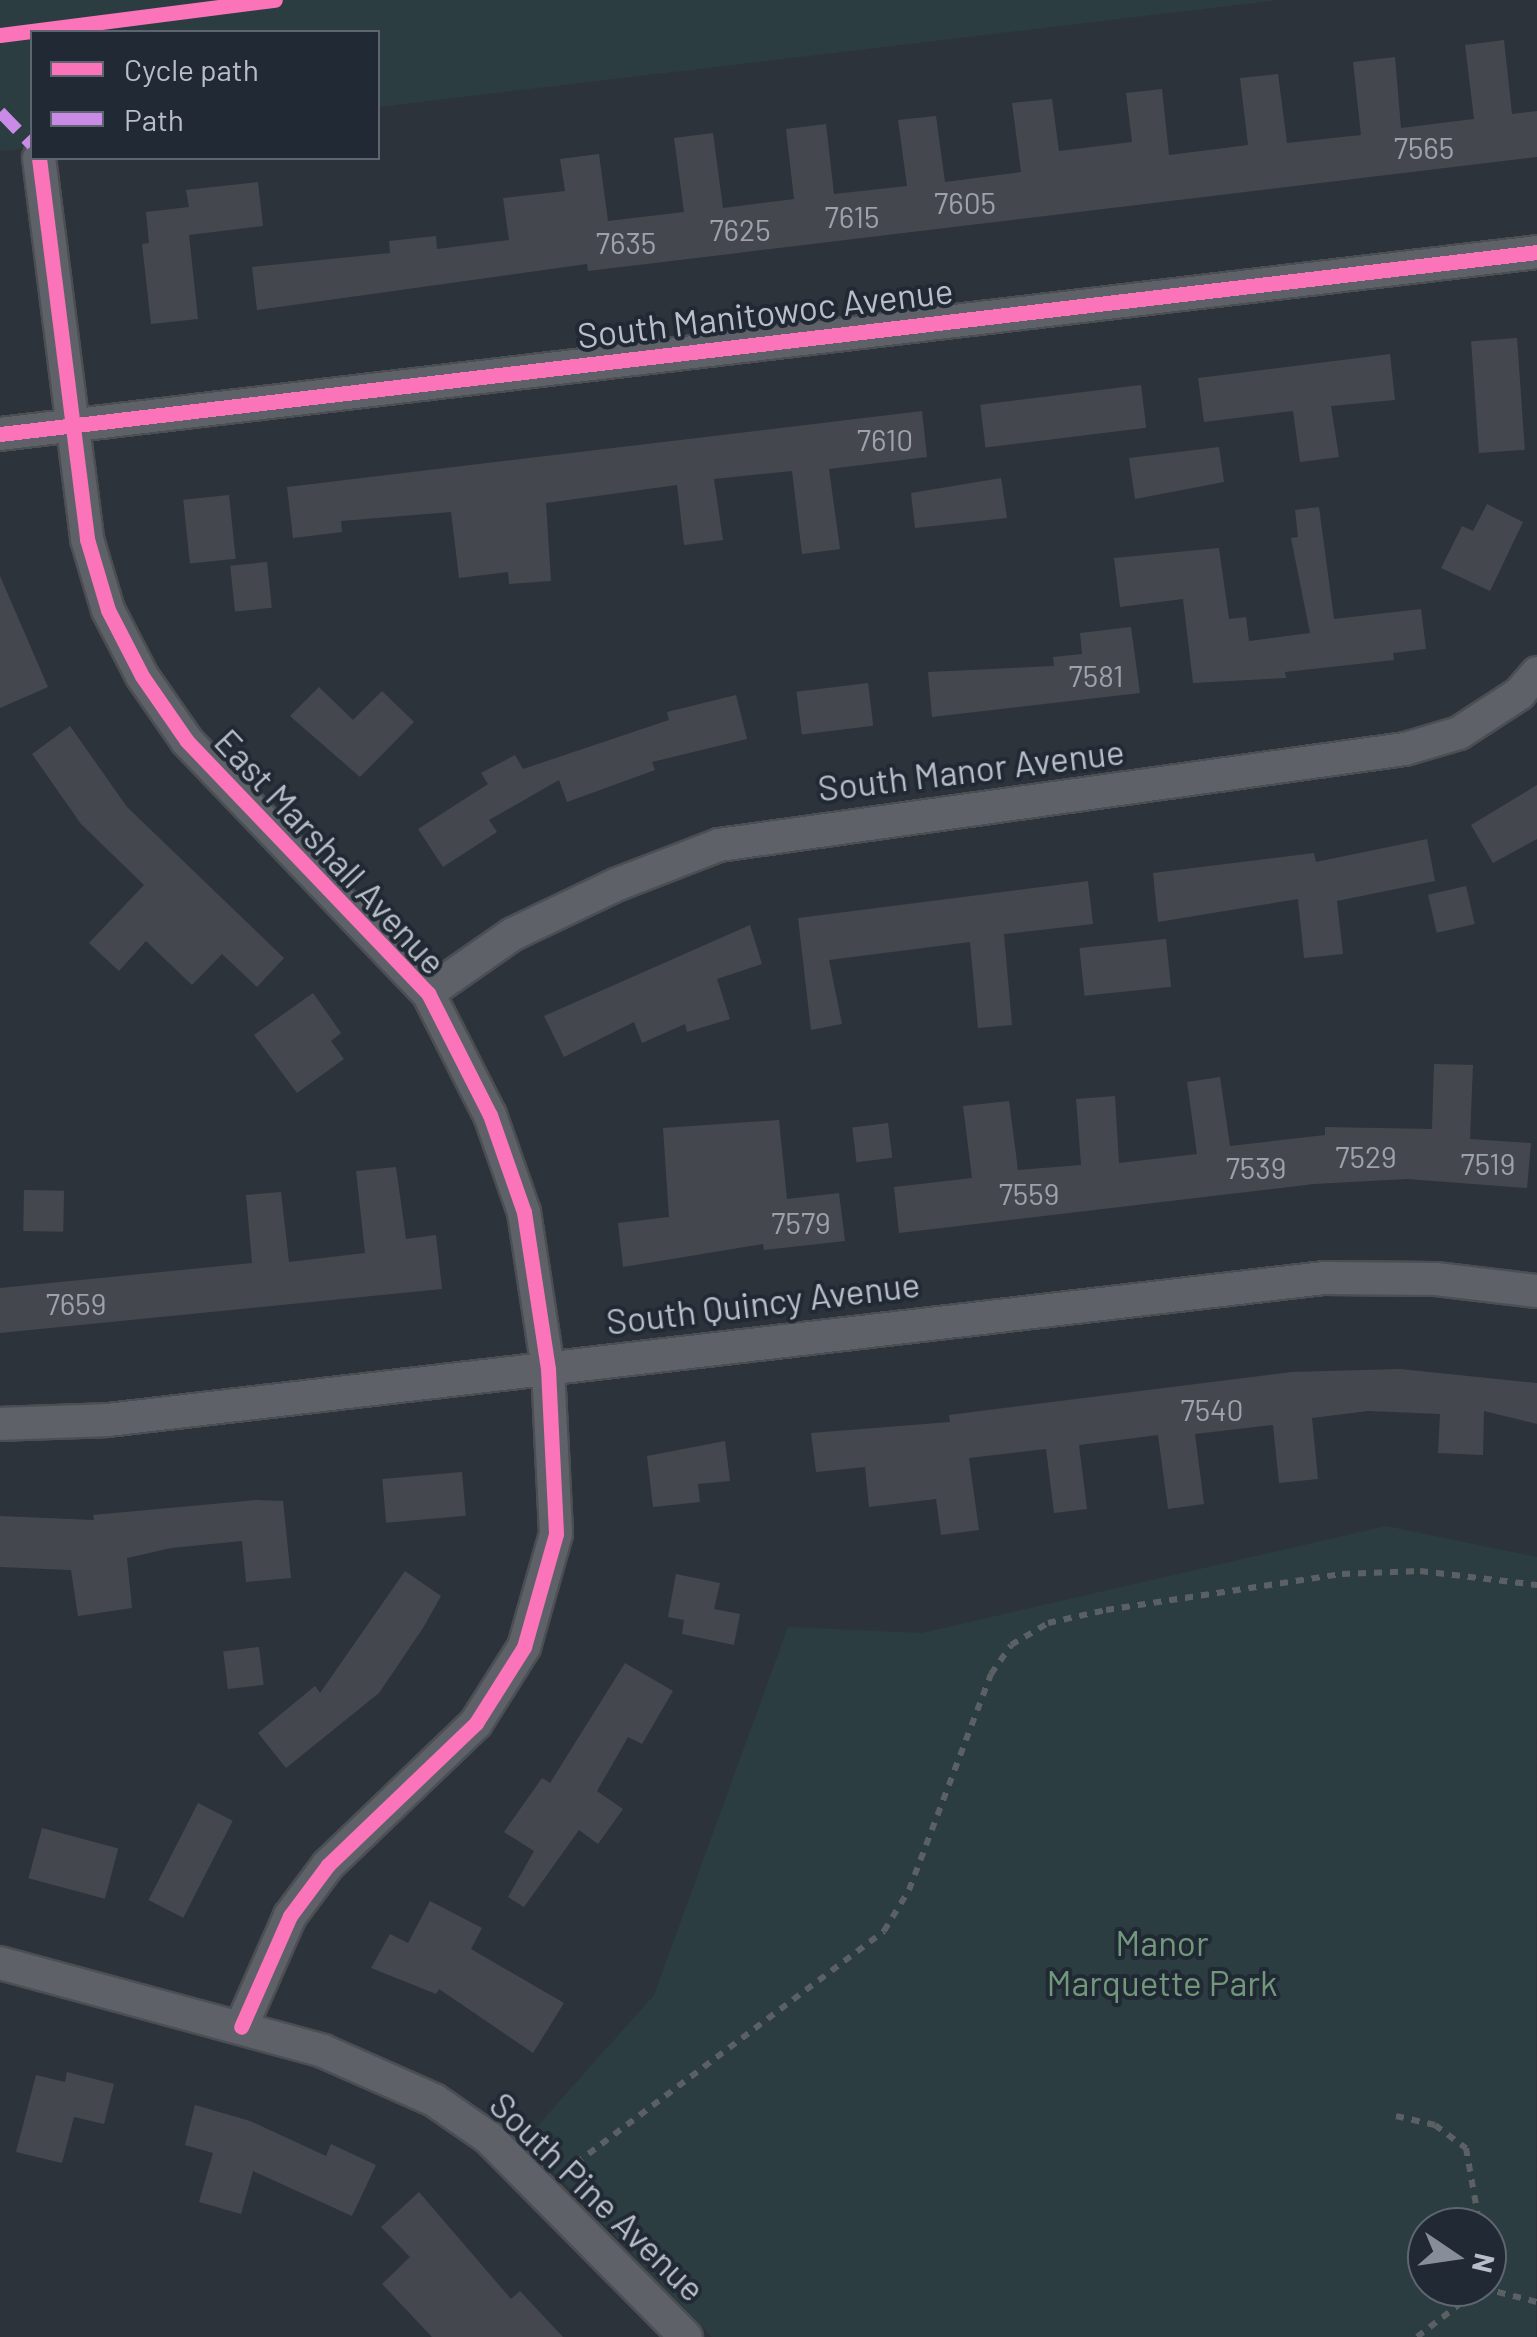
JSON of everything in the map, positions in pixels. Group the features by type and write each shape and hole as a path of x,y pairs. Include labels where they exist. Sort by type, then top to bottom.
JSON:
{"street":[{"name":"East Marshall Avenue","path":"39,160 70,424 92,557 108,610 142,676 187,741 428,994 490,1115 524,1212 548,1369 556,1534 524,1647 476,1723 328,1865 290,1916 242,2027"},
{"name":"South Manitowoc Avenue","path":"0,434 1537,252"},
{"name":"South Manor Avenue","path":"428,994 514,934 618,884 719,846 1406,749 1458,733 1519,694 1537,673"},
{"name":"South Quincy Avenue","path":"0,1424 108,1420 1324,1278 1436,1279 1537,1290"},
{"name":"South Pine Avenue","path":"0,1964 323,2051 434,2100 490,2138 686,2337"}],"path":[{"path":"543,2192 884,1930 909,1890 991,1674 1011,1645 1068,1618 1342,1574 1420,1571 1537,1585"},
{"path":"1396,2116 1435,2124 1466,2148 1476,2207"},
{"path":"1507,2294 1537,2302"},
{"path":"1417,2337 1457,2307"}],"green space":[{"path":"0,0 1279,0 380,107 380,30 30,30 30,148 0,151"},
{"name":"Manor Marquette Park","path":"1386,1526 1537,1557 1536,2337 712,2337 524,2141 654,1995 788,1627 922,1633"}],"building":[{"path":"1504,40 1512,114 1537,111 1537,157 588,271 587,264 257,310 252,267 390,253 389,241 436,236 437,249 509,240 503,198 565,191 560,159 599,154 608,221 684,212 674,138 713,133 723,208 794,199 786,129 826,124 834,194 907,186 898,120 936,116 945,182 1021,172 1012,103 1052,99 1059,151 1132,142 1126,93 1162,89 1169,155 1248,145 1240,78 1278,74 1287,143 1361,135 1353,62 1395,57 1401,128 1474,119 1465,45"},
{"path":"258,182 263,226 189,235 198,319 151,324 142,244 149,243 146,212 189,207 186,190"},
{"path":"1517,338 1525,450 1479,453 1471,341"},
{"path":"1390,354 1395,400 1331,406 1339,457 1300,462 1293,411 1204,422 1198,378"},
{"path":"1141,385 1146,428 985,447 980,405"},
{"path":"922,411 927,457 829,469 840,549 802,554 792,471 714,479 723,540 684,545 677,485 546,503 551,581 509,584 508,572 459,578 451,512 341,521 342,532 293,538 287,487"},
{"path":"1219,447 1224,482 1135,499 1129,458"},
{"path":"1001,478 1007,518 915,528 911,493"},
{"path":"229,495 236,559 190,563 183,500"},
{"path":"1487,504 1523,522 1490,591 1441,568 1462,526 1473,531"},
{"path":"1319,507 1334,619 1421,609 1426,649 1393,653 1394,660 1285,672 1286,678 1193,683 1183,599 1120,607 1114,558 1219,548 1229,619 1246,617 1249,641 1310,633 1291,538 1298,537 1295,510"},
{"path":"267,562 272,608 235,612 230,566"},
{"path":"0,576 48,687 0,708"},
{"path":"1131,627 1140,693 932,717 928,672 1054,666 1053,657 1082,654 1080,633"},
{"path":"868,683 873,726 802,734 797,692"},
{"path":"319,687 353,720 382,691 414,722 360,777 290,716"},
{"path":"736,695 747,739 652,762 655,770 567,802 559,780 489,820 497,832 443,867 418,829 488,784 481,773 515,755 523,769 669,720 667,712"},
{"path":"70,726 127,807 284,958 257,987 222,954 192,985 146,941 119,971 89,943 144,885 81,824 32,754"},
{"path":"1537,785 1537,839 1493,863 1471,825"},
{"path":"1427,839 1435,881 1337,901 1343,954 1304,958 1298,899 1158,922 1153,873 1314,853 1316,862"},
{"path":"1088,881 1093,924 1004,934 1012,1025 978,1028 970,942 829,960 842,1024 811,1030 798,918"},
{"path":"1466,886 1475,924 1437,933 1428,895"},
{"path":"750,925 762,964 717,979 730,1019 687,1032 685,1024 642,1043 634,1022 564,1057 544,1016"},
{"path":"1166,939 1171,987 1084,996 1079,948"},
{"path":"313,993 341,1033 331,1041 344,1059 297,1093 254,1035"},
{"path":"1434,1064 1473,1065 1470,1139 1531,1143 1527,1188 1407,1179 1314,1184 899,1233 894,1187 972,1178 963,1106 1009,1101 1018,1170 1081,1165 1076,1099 1115,1096 1119,1163 1197,1154 1187,1082 1220,1077 1230,1146 1325,1135 1325,1127 1432,1129"},
{"path":"779,1120 787,1199 839,1193 845,1241 764,1250 763,1244 623,1267 618,1223 669,1217 663,1128"},
{"path":"888,1123 892,1158 857,1162 852,1127"},
{"path":"396,1167 406,1239 436,1235 442,1289 0,1333 0,1288 252,1263 246,1195 281,1192 289,1262 365,1253 356,1171"},
{"path":"24,1190 64,1191 63,1232 23,1231"},
{"path":"1400,1369 1537,1383 1537,1424 1484,1411 1483,1455 1438,1453 1440,1414 1368,1411 1312,1418 1318,1479 1279,1483 1273,1425 1195,1434 1204,1504 1168,1509 1158,1435 1079,1445 1087,1509 1054,1513 1046,1449 969,1458 979,1530 941,1535 936,1499 869,1507 865,1467 816,1472 811,1433 950,1422 949,1415 1292,1372"},
{"path":"725,1441 730,1481 698,1484 700,1502 653,1507 647,1456"},
{"path":"462,1472 466,1516 386,1523 382,1479"},
{"path":"283,1501 291,1578 246,1582 242,1541 171,1548 127,1558 132,1608 78,1616 71,1570 0,1567 0,1516 94,1520 93,1515"},
{"path":"405,1571 441,1596 423,1628 379,1693 286,1768 258,1733 315,1686 320,1693"},
{"path":"676,1574 720,1583 714,1609 740,1614 734,1645 682,1634 684,1620 668,1617"},
{"path":"259,1647 264,1685 228,1689 223,1651"},
{"path":"625,1663 673,1691 642,1744 628,1737 597,1791 623,1809 598,1844 579,1830 524,1907 508,1897 534,1851 504,1832 542,1778 550,1783"},
{"path":"198,1803 233,1821 183,1918 149,1900"},
{"path":"42,1828 118,1848 105,1899 29,1878"},
{"path":"430,1901 482,1928 471,1949 564,2003 533,2053 439,1989 436,1994 371,1968 390,1934 408,1943"},
{"path":"67,2072 114,2084 104,2124 74,2117 62,2163 16,2152 36,2075 65,2082"},
{"path":"195,2105 250,2121 326,2156 331,2144 376,2165 352,2216 253,2171 241,2214 199,2202 213,2153 185,2145"},
{"path":"419,2192 511,2299 520,2291 563,2337 432,2337 382,2284 410,2257 381,2227"}],"marked path":[{"path":"0,112 30,143"}],"cycle path":[{"path":"39,30 275,0"},
{"path":"0,35 30,31"},
{"path":"39,160 87,539 108,610 142,676 187,741 428,993 490,1115 524,1212 548,1369 556,1534 524,1647 476,1723 328,1865 290,1916 241,2027"},
{"path":"0,434 1537,252"}]}
